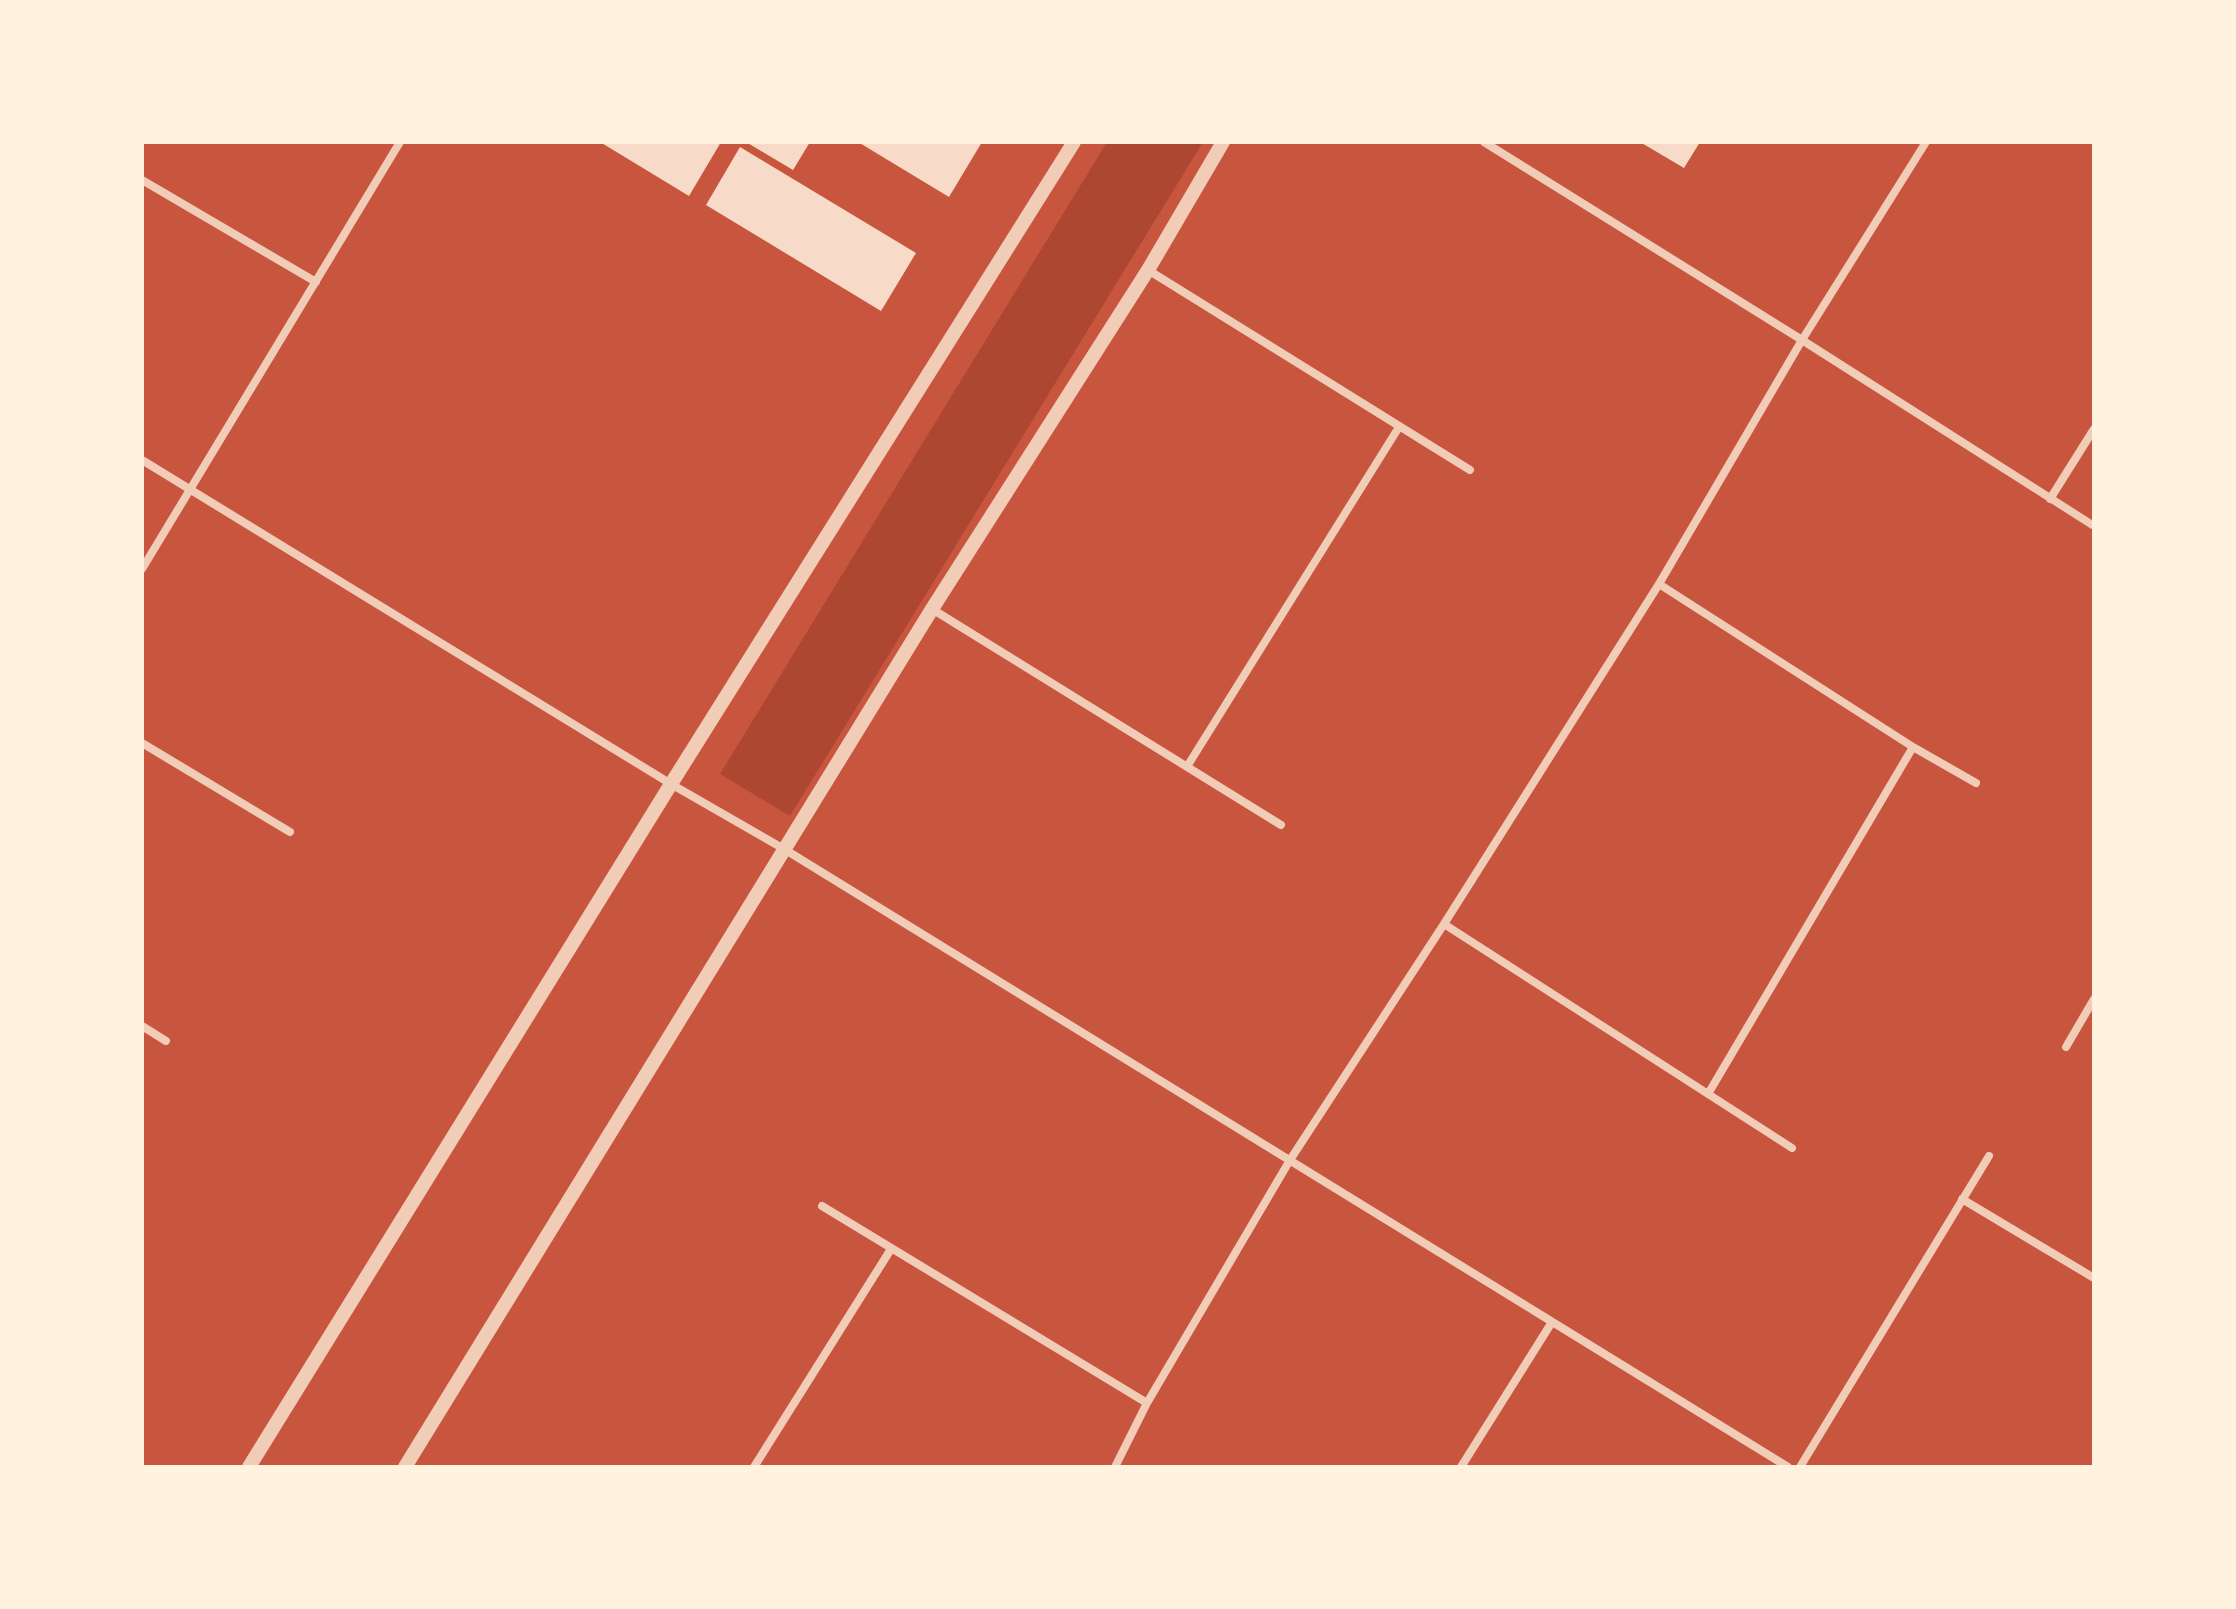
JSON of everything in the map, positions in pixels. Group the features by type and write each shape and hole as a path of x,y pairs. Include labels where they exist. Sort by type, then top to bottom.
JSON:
{"street":[{"path":"142,569 400,142"},
{"path":"249,1467 671,784 1074,142"},
{"path":"405,1467 932,609 1148,270 1223,142"},
{"path":"1484,142 2094,526"},
{"path":"1115,1467 1147,1403 1290,1160 1659,584 1802,340 1926,142"},
{"path":"142,180 316,282"},
{"path":"1148,270 1470,470"},
{"path":"1188,765 1399,427"},
{"path":"2050,499 2094,429"},
{"path":"142,460 671,784 784,849 1788,1467"},
{"path":"1659,584 1913,747 1976,783"},
{"path":"932,609 1281,825"},
{"path":"142,743 290,832"},
{"path":"1708,1094 1913,747"},
{"path":"1444,924 1792,1148"},
{"path":"2066,1047 2094,999"},
{"path":"142,1026 166,1041"},
{"path":"1800,1467 1989,1156"},
{"path":"1962,1199 2094,1278"},
{"path":"822,1206 1147,1403"},
{"path":"754,1467 891,1249"},
{"path":"1461,1467 1552,1322"}],"shaded area":[{"path":"1107,142 1203,142 790,816 720,774"}],"building":[{"path":"600,142 721,142 689,196"},
{"path":"746,142 810,142 793,170"},
{"path":"858,142 982,142 949,197"},
{"path":"1640,142 1700,142 1684,168"},
{"path":"740,147 916,253 881,311 706,205"}]}
